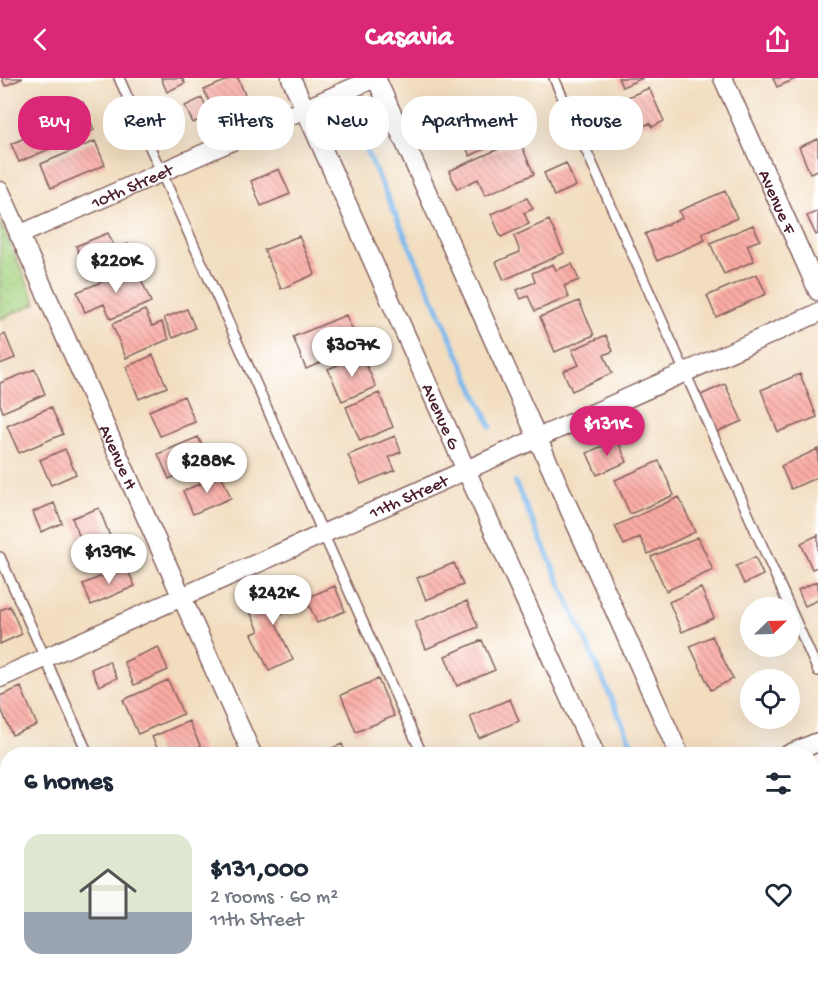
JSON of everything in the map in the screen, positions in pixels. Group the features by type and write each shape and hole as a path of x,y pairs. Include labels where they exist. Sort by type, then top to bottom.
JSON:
{"street":[{"name":"Avenue G","path":"291,78 592,747"},
{"name":"10th Street","path":"20,235 376,78"},
{"path":"376,78 675,747"},
{"name":"Avenue F","path":"723,78 818,291"},
{"name":"Avenue H","path":"0,191 249,747"},
{"name":"11th Street","path":"0,678 818,313"}],"lane":[{"path":"119,78 419,747"},
{"path":"554,78 818,671"},
{"path":"0,557 85,747"}],"green space":[{"path":"0,221 36,303 0,319"}],"building":[{"path":"2,78 23,78 5,86"},
{"path":"161,78 182,78 185,83 167,92"},
{"path":"232,78 238,78 246,96 207,96 204,90"},
{"path":"618,78 643,78 622,87"},
{"path":"773,78 798,78 777,87"},
{"path":"649,88 664,121 652,127 650,123 643,126 643,96 630,96"},
{"path":"197,100 197,121 193,123 185,106"},
{"path":"818,139 818,170 810,173 799,147"},
{"path":"18,141 18,150 47,150 19,162 11,144"},
{"path":"95,141 105,165 51,188 41,164 74,150 91,150 91,143"},
{"path":"467,150 483,150 470,156"},
{"path":"496,150 523,150 534,174 485,195 478,179 457,189 449,171"},
{"path":"566,163 576,186 554,196 544,173"},
{"path":"279,169 290,194 261,206 251,181"},
{"path":"725,191 737,218 702,233 705,240 657,261 645,234 682,218 679,211"},
{"path":"527,198 533,209 524,213 529,224 501,237 491,214"},
{"path":"818,211 818,234 816,235 807,216"},
{"path":"549,220 564,253 504,280 496,262 520,252 514,236"},
{"path":"753,225 760,240 747,245 754,261 724,274 710,243"},
{"path":"108,233 116,250 128,244 135,260 90,279 76,246"},
{"path":"299,236 315,274 281,289 264,250"},
{"path":"553,264 556,270 572,264 579,280 564,286 569,297 535,311 528,296 521,299 517,290 535,282 532,273"},
{"path":"136,268 151,302 111,319 104,304 85,312 77,292"},
{"path":"757,274 766,294 716,317 707,296"},
{"path":"579,301 594,335 555,352 540,317"},
{"path":"187,309 195,328 173,338 164,318"},
{"path":"145,310 152,326 162,322 169,339 126,358 112,324"},
{"path":"346,315 359,346 306,369 293,337"},
{"path":"5,334 15,358 0,364 0,336"},
{"path":"606,335 613,351 604,355 612,373 572,391 563,371 579,365 572,350"},
{"path":"153,355 167,387 139,399 126,367"},
{"path":"362,355 376,387 342,401 328,369"},
{"path":"35,369 45,394 3,412 0,404 0,383"},
{"path":"800,374 817,417 778,432 761,390"},
{"path":"725,384 742,421 717,432 701,395"},
{"path":"379,393 393,427 360,441 346,407"},
{"path":"184,396 195,422 160,436 149,411"},
{"path":"51,407 63,434 19,453 7,426"},
{"path":"395,436 401,452 389,457 395,470 361,484 348,455"},
{"path":"198,437 203,447 195,451 201,465 169,479 158,454"},
{"path":"617,439 627,462 597,475 587,453"},
{"path":"65,449 76,474 51,485 40,460"},
{"path":"818,449 818,477 791,489 781,466"},
{"path":"659,461 674,495 630,514 615,480"},
{"path":"221,475 231,498 193,514 183,491"},
{"path":"679,497 695,532 648,554 640,537 624,545 615,526"},
{"path":"54,503 62,523 41,532 33,512"},
{"path":"99,508 111,539 85,550 72,518"},
{"path":"818,535 818,567 812,569 801,543"},
{"path":"698,537 713,570 666,591 651,557"},
{"path":"755,557 763,575 744,584 736,566"},
{"path":"454,563 463,585 426,600 417,578"},
{"path":"126,566 135,586 91,605 83,584"},
{"path":"818,581 818,600 805,606 798,590"},
{"path":"291,585 300,605 273,617 293,660 269,671 252,634 259,631 247,605"},
{"path":"335,586 345,611 317,623 306,598"},
{"path":"701,588 714,618 682,632 669,602"},
{"path":"467,601 478,627 426,649 415,622"},
{"path":"10,606 22,634 0,644 0,610"},
{"path":"712,636 733,679 711,690 690,646"},
{"path":"482,640 495,670 457,686 445,656"},
{"path":"158,647 168,670 134,685 124,662"},
{"path":"109,661 117,678 99,686 91,669"},
{"path":"378,679 394,716 356,732 341,695"},
{"path":"168,680 183,714 138,734 123,700"},
{"path":"21,687 37,725 12,735 0,706 0,696"},
{"path":"510,699 519,721 479,738 470,716"},
{"path":"189,721 201,747 157,747 152,737"}],"waterway":[{"path":"366,150 491,427"},
{"path":"515,482 633,747"}]}
